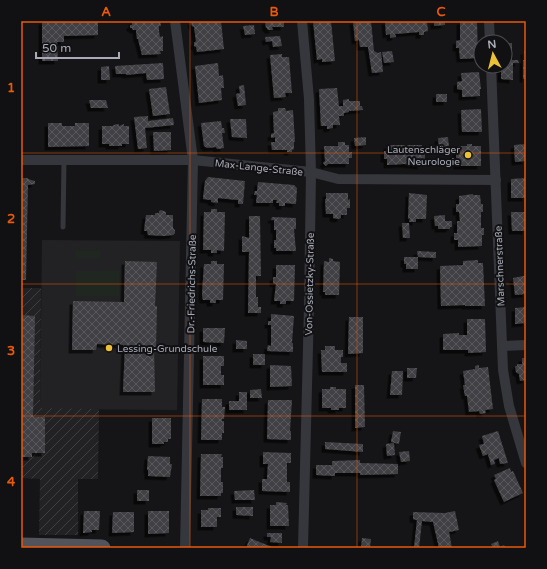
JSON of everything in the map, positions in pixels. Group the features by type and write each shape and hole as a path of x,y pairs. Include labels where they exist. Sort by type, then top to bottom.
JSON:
{"main road":[{"path":"21,546 102,548"}],"street":[{"name":"Dr.-Friedrichs-Straße","path":"175,21 193,160 185,548"},
{"name":"Von-Ossietzky-Straße","path":"302,21 309,99 311,172 303,548"},
{"path":"489,21 490,34"},
{"name":"Marschnerstraße","path":"491,74 503,370 509,406 526,462"},
{"name":"Max-Lange-Straße","path":"21,160 193,160 311,172 338,178 496,180"},
{"path":"502,346 526,345"}],"lane":[{"path":"63,227 64,160"}],"shaded area":[{"name":"Lessing-Grundschule","path":"42,240 180,241 177,410 40,409"},
{"path":"76,251 100,251 100,258 76,258"},
{"path":"76,271 119,271 119,296 76,296"},
{"path":"21,288 41,288 40,408 99,409 98,479 78,479 78,535 39,535 40,479 21,478"}],"building":[{"path":"42,21 98,21 98,35 64,36 64,42 57,42 58,61 42,61"},
{"path":"132,21 160,21 160,37 163,36 163,51 160,51 161,54 142,55 136,30 130,28"},
{"path":"221,21 224,49 197,52 196,47 194,46 196,41 194,27 192,26 191,22"},
{"path":"265,21 284,21 284,27 272,27 273,30 268,30 266,28"},
{"path":"313,21 331,21 335,61 322,62 322,59 317,60"},
{"path":"353,21 371,21 374,51 378,53 381,52 383,72 372,73 368,47 360,47 359,40 355,41"},
{"path":"385,21 427,21 428,31 424,32 424,35 419,35 419,32 395,34 396,37 390,38 390,34 386,35"},
{"path":"434,21 445,21 445,25 434,26"},
{"path":"460,21 477,21 477,34 473,34 473,58 460,59 459,48 456,48 456,41 460,40"},
{"path":"254,25 255,34 245,35 243,26"},
{"path":"280,36 282,46 273,47 272,41 266,42 265,37"},
{"path":"392,51 394,62 384,63 382,52"},
{"path":"524,51 526,51 526,79 523,79 523,60 525,60"},
{"path":"282,54 282,57 289,57 292,93 285,93 286,97 274,98 270,55"},
{"path":"513,60 518,60 519,63 513,63"},
{"path":"163,63 164,79 147,80 146,73 126,75 116,74 115,66"},
{"path":"218,63 219,76 223,75 224,88 221,88 222,100 199,103 195,66"},
{"path":"109,66 110,80 101,80 101,67"},
{"path":"473,72 473,74 479,74 481,89 480,96 462,97 462,90 457,89 457,82 462,81 461,73"},
{"path":"501,74 513,74 513,80 501,79"},
{"path":"244,85 246,105 238,106 236,94 240,93 239,86"},
{"path":"166,87 170,114 153,116 149,89"},
{"path":"337,88 339,106 343,106 343,100 349,99 349,101 360,101 360,106 362,106 363,110 344,113 344,116 339,116 340,125 333,125 333,128 327,129 327,126 321,126 319,89"},
{"path":"436,94 447,94 447,102 436,102"},
{"path":"89,100 106,100 108,108 91,108"},
{"path":"278,108 285,108 286,111 293,110 295,142 292,152 287,152 287,150 272,150 271,142 275,142 275,137 271,138 271,134 274,133 273,112 278,111"},
{"path":"481,109 482,132 462,132 461,110"},
{"path":"148,116 148,121 173,118 174,125 145,128 147,148 138,149 134,117"},
{"path":"230,119 246,119 247,138 232,137"},
{"path":"221,121 222,128 224,128 225,133 222,133 224,148 207,148 204,146 201,123"},
{"path":"48,123 62,123 62,126 75,126 75,123 89,123 89,146 48,147"},
{"path":"119,124 119,126 124,124 124,126 129,126 129,144 122,144 122,146 109,146 109,144 102,144 102,126 113,126"},
{"path":"153,132 171,132 171,150 154,151"},
{"path":"366,137 366,145 355,146 354,138"},
{"path":"448,137 449,147 439,148 438,138"},
{"path":"338,142 345,142 345,145 349,145 349,152 352,152 352,158 349,158 349,164 328,164 326,166 323,163 325,161 324,146 338,146"},
{"name":"Lautenschläger Neurologie","path":"467,144 472,144 472,146 481,146 481,166 457,166 456,150 458,150 458,146 467,146"},
{"path":"526,144 526,161 515,162 514,145"},
{"path":"387,145 422,145 422,152 425,152 425,160 421,160 421,166 404,164 387,165 387,159 384,159 384,151 387,151"},
{"path":"208,177 245,181 243,204 238,204 238,200 218,198 218,203 203,199 205,181"},
{"path":"21,178 28,178 35,181 35,184 28,185 26,280 21,280"},
{"path":"526,178 526,198 511,198 511,179"},
{"path":"258,182 294,185 297,188 296,204 285,203 285,206 279,206 279,203 276,203 277,200 273,200 273,203 256,203 257,195 254,195 255,191 257,191"},
{"path":"326,193 348,193 350,208 347,208 347,215 341,215 341,218 338,219 333,218 333,214 326,214"},
{"path":"409,193 427,195 426,219 416,219 416,222 409,222"},
{"path":"473,194 480,195 481,204 483,204 483,212 481,212 481,228 484,228 484,235 482,235 482,246 458,247 458,240 454,240 454,233 457,233 457,221 460,221 459,212 456,212 456,204 459,204 459,196"},
{"path":"211,209 217,209 217,212 225,212 224,251 217,250 217,253 211,253 211,250 203,250 204,212 211,212"},
{"path":"161,210 166,212 166,215 173,215 173,228 175,233 173,235 164,236 148,235 147,231 144,231 146,215 155,215 155,213 159,213"},
{"path":"511,212 526,212 526,231 512,231"},
{"path":"445,215 445,221 452,221 452,227 450,227 450,229 438,229 438,226 435,226 434,216"},
{"path":"249,216 260,216 261,276 256,276 256,297 258,297 258,307 261,307 261,313 248,313 249,252 242,252 242,236 249,238"},
{"path":"272,217 296,218 296,229 294,229 296,251 276,251 276,248 274,248 274,240 276,240 276,230 274,230 274,220 271,220"},
{"path":"402,223 409,223 410,238 403,238"},
{"path":"417,251 436,252 436,258 418,257"},
{"path":"404,257 418,257 418,269 406,269"},
{"path":"329,258 333,259 333,261 340,262 339,295 325,295 325,292 323,292 324,261 329,262"},
{"path":"478,260 478,263 483,263 485,306 441,306 440,266 463,265 463,261"},
{"path":"125,261 157,262 155,306 157,306 156,348 154,348 155,392 123,392 125,347 123,345 97,344 96,350 72,350 73,301 124,302"},
{"path":"211,261 217,261 217,264 224,264 223,300 216,300 216,303 210,303 210,300 203,300 202,295 204,264 211,264"},
{"path":"276,265 295,265 294,301 286,301 286,304 280,304 280,301 274,301 276,284 273,283 273,277 276,277"},
{"path":"526,276 526,294 515,295 513,278"},
{"path":"526,307 526,323 515,324 515,308"},
{"path":"271,314 294,316 292,343 293,352 267,351 268,345 271,346 271,325 268,325 268,321 271,321"},
{"path":"21,315 35,316 33,417 45,417 45,453 32,453 32,457 21,457"},
{"path":"349,317 363,317 363,353 348,354"},
{"path":"467,319 485,319 486,352 468,353 468,350 443,350 443,334 459,333 459,335 467,335"},
{"path":"203,328 225,328 224,343 203,342"},
{"path":"236,340 247,341 247,349 236,349"},
{"path":"325,346 335,346 335,350 343,350 341,363 347,363 347,372 322,372 321,350 325,350"},
{"path":"253,354 265,354 265,365 253,365"},
{"path":"203,356 224,356 224,366 221,366 221,375 224,375 224,385 203,385"},
{"path":"522,358 526,358 526,380 520,381 519,374 516,372 515,366 517,366 517,364 522,364"},
{"path":"270,365 291,366 292,386 270,387"},
{"path":"479,365 479,368 488,367 493,409 485,410 486,413 480,414 479,411 469,412 467,396 465,396 463,385 465,385 463,371 475,369 475,366"},
{"path":"407,368 417,368 416,378 407,378"},
{"path":"392,371 403,371 402,395 390,395"},
{"path":"355,385 364,385 365,427 355,428"},
{"path":"330,387 336,387 336,389 346,389 346,408 331,410 331,408 322,408 322,389 330,389"},
{"path":"261,389 262,398 250,398 250,390"},
{"path":"239,392 247,392 247,410 229,410 229,401 239,401"},
{"path":"202,399 222,399 222,407 225,407 224,419 222,419 222,421 224,421 224,433 222,433 222,440 201,440"},
{"path":"268,400 292,400 290,431 291,440 267,439"},
{"path":"152,418 171,418 171,439 168,439 168,442 164,442 164,444 152,444"},
{"path":"393,431 401,432 399,444 391,442"},
{"path":"498,431 508,463 500,464 499,458 494,460 495,464 491,465 488,454 483,456 479,445 484,444 482,436"},
{"path":"325,442 363,444 363,452 325,449"},
{"path":"394,443 395,455 387,456 386,444"},
{"path":"409,451 410,461 401,462 399,452"},
{"path":"263,452 291,453 291,463 287,463 287,482 290,482 290,492 262,491 262,479 267,479 268,464 263,464"},
{"path":"201,454 222,454 221,457 223,457 223,468 221,468 221,482 223,482 223,493 221,493 221,496 200,496"},
{"path":"148,456 170,457 170,464 172,464 170,477 148,476"},
{"path":"360,460 360,463 398,464 398,474 360,475 360,473 335,473 335,476 316,475 316,465 332,465 332,461"},
{"path":"510,468 511,472 513,471 523,493 504,502 494,480 496,479 494,475"},
{"path":"137,490 149,490 149,501 137,501"},
{"path":"254,490 255,500 235,500 234,491"},
{"path":"276,502 287,503 289,526 270,526 270,505 276,505"},
{"path":"236,507 253,507 253,516 236,515"},
{"path":"208,508 221,508 221,517 217,517 217,527 201,527 201,510 208,510"},
{"path":"84,511 100,511 99,530 92,530 92,532 83,533"},
{"path":"148,511 169,511 169,533 148,534"},
{"path":"455,511 459,530 449,532 452,548 439,548 433,522 422,521 419,548 414,548 417,520 413,519 413,512 445,513"},
{"path":"113,512 134,512 134,532 112,533"},
{"path":"267,533 282,533 282,543 270,542 271,537 267,537"},
{"path":"250,538 272,547 272,548 246,548"},
{"path":"362,538 371,539 370,548 361,548"},
{"path":"498,541 500,547 504,545 506,548 493,548 491,544"}],"place":[{"name":"Lautenschläger Neurologie","path":"468,155"},
{"name":"Lessing-Grundschule","path":"109,348"}]}
